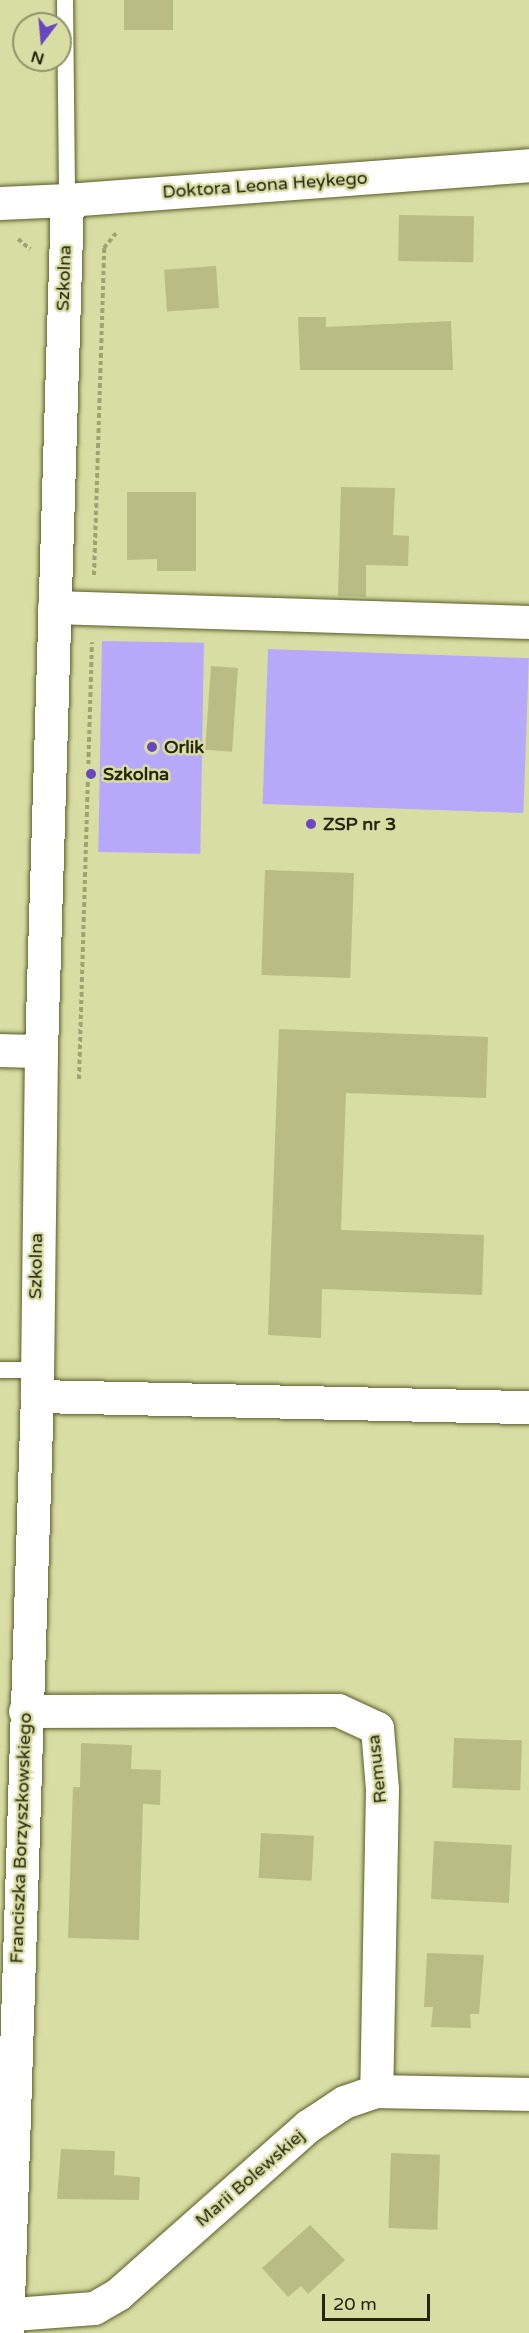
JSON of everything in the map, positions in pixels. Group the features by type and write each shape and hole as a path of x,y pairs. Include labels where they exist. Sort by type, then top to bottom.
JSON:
{"street":[{"name":"Doktora Leona Heykego","path":"0,203 67,200 529,165"},
{"name":"Szkolna","path":"36,1383 41,1052 67,200"},
{"path":"54,607 529,622"},
{"path":"0,1050 41,1052"},
{"path":"36,1383 529,1407"},
{"name":"Franciszka Borzyszkowskiego","path":"5,2321 36,1383"},
{"name":"Remusa","path":"25,1712 338,1710 377,1728 382,1789 376,2091"},
{"name":"Marii Bolewskiej","path":"5,2321 94,2308 118,2294 309,2126 344,2102 376,2091 529,2094"}],"lane":[{"path":"65,0 67,200"},
{"path":"0,1370 36,1383"}],"shaded area":[{"name":"Orlik","path":"102,641 204,643 200,854 98,852"},
{"path":"268,649 529,658 523,813 263,804"}],"building":[{"path":"124,0 173,0 173,30 124,30"},
{"path":"399,215 474,216 473,262 398,261"},
{"path":"216,266 219,308 167,312 164,270"},
{"path":"298,317 326,317 326,327 451,321 453,370 300,370"},
{"path":"341,487 395,488 393,535 409,536 408,566 366,565 366,597 338,596"},
{"path":"127,492 196,492 196,571 157,571 157,559 127,560"},
{"path":"211,666 238,668 232,752 205,750"},
{"path":"265,870 354,873 350,978 261,975"},
{"path":"279,1029 488,1037 486,1098 346,1093 341,1230 484,1235 482,1295 322,1289 321,1338 268,1335"},
{"path":"454,1738 522,1740 520,1790 452,1788"},
{"path":"81,1743 132,1745 131,1769 161,1770 160,1805 143,1804 139,1940 68,1938 73,1787 80,1787"},
{"path":"261,1833 314,1836 312,1881 259,1878"},
{"path":"434,1841 512,1845 509,1903 431,1899"},
{"path":"427,1953 484,1955 479,2014 470,2014 471,2028 431,2027 433,2007 424,2007"},
{"path":"61,2149 115,2151 114,2175 140,2177 139,2200 57,2199"},
{"path":"391,2153 440,2155 437,2230 388,2228"},
{"path":"310,2225 345,2260 308,2294 301,2286 288,2297 262,2268"}],"place":[{"name":"Orlik","path":"152,747"},
{"name":"Szkolna","path":"91,774"},
{"name":"ZSP nr 3","path":"311,824"}]}
